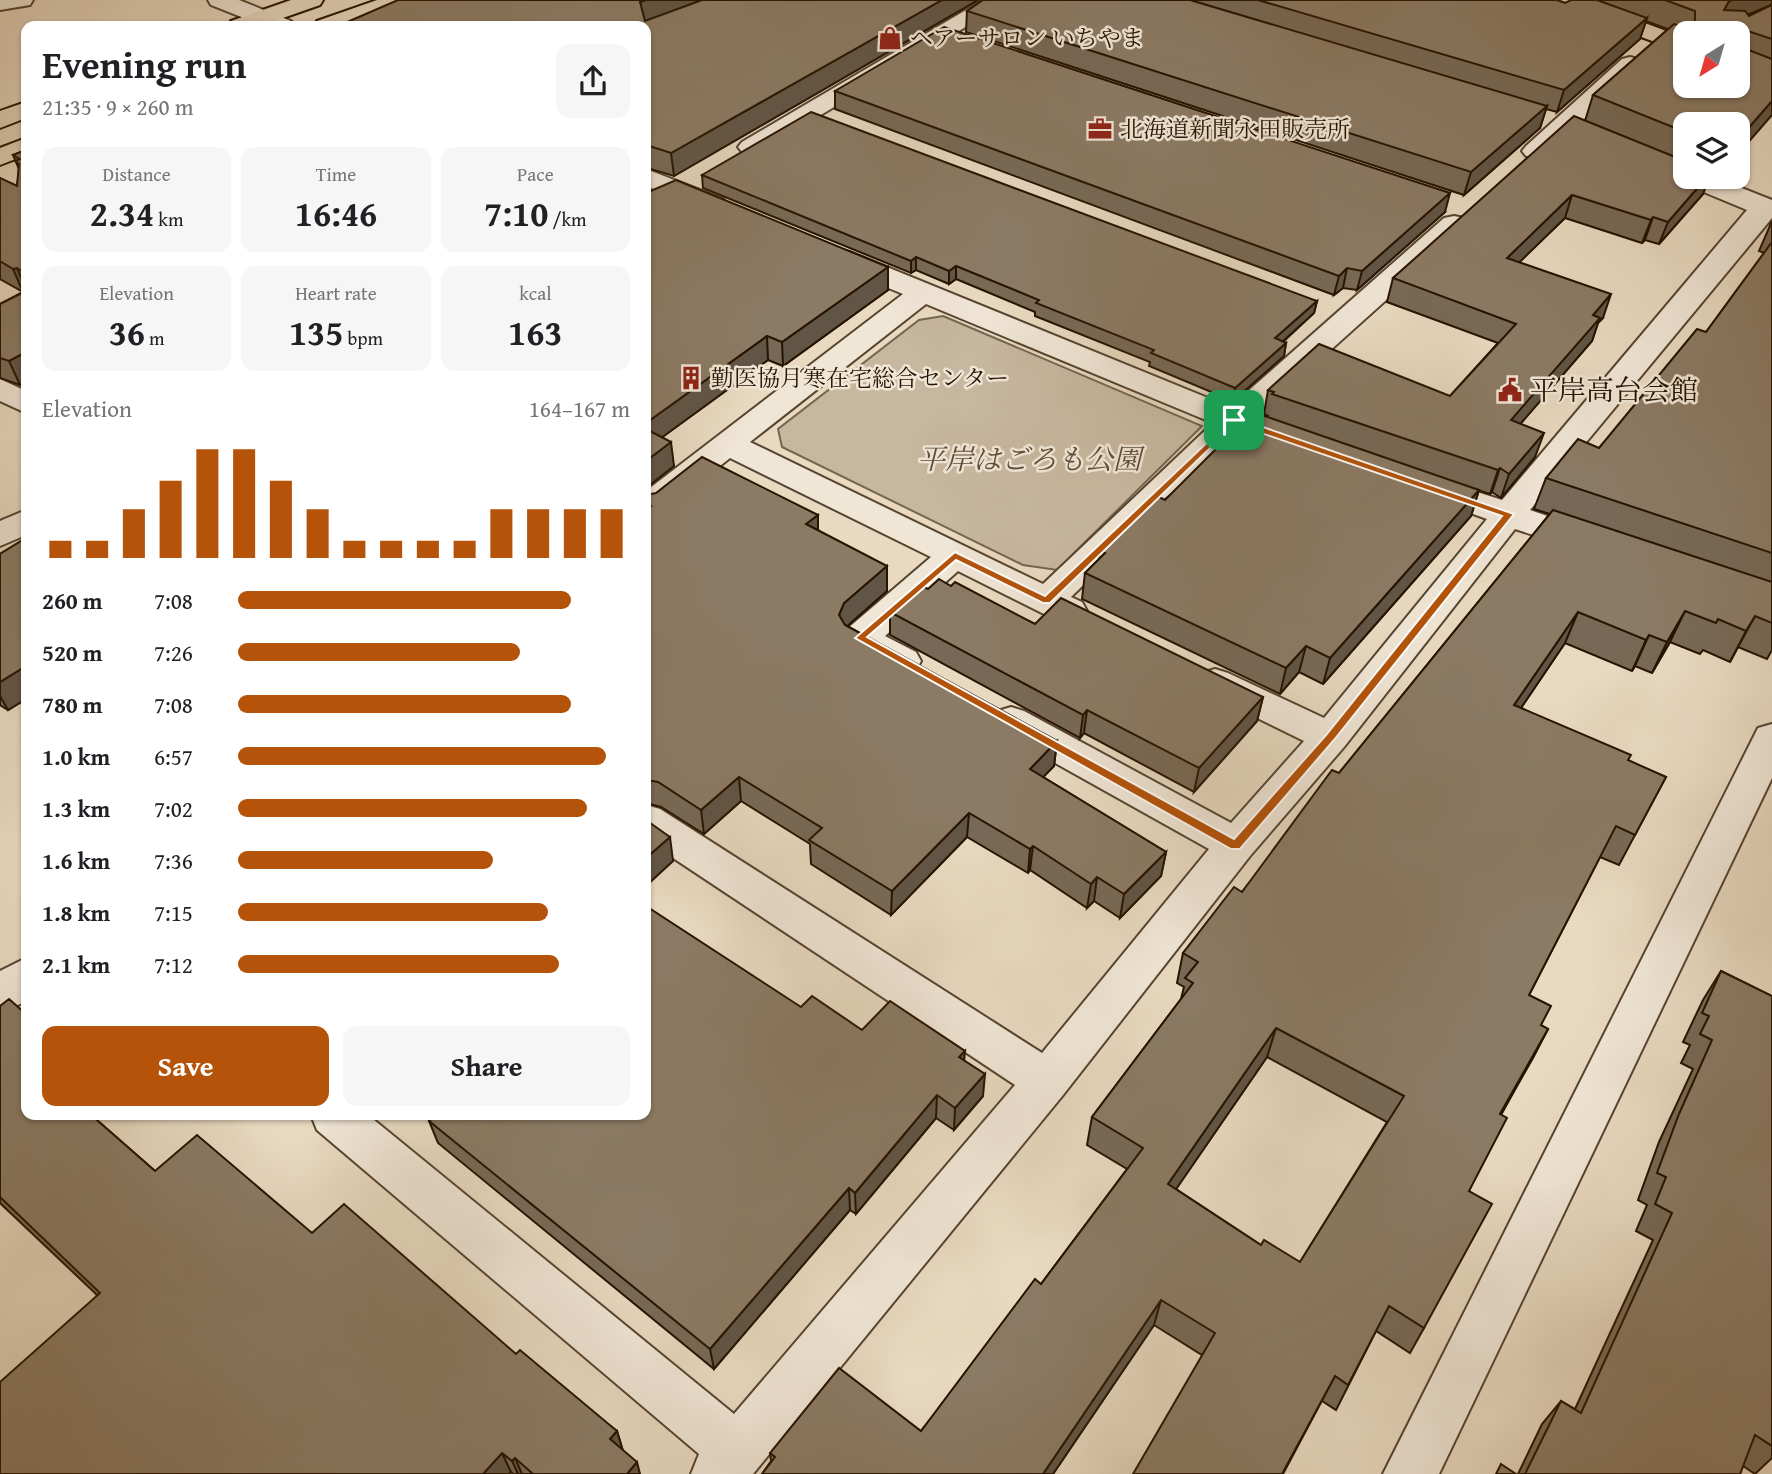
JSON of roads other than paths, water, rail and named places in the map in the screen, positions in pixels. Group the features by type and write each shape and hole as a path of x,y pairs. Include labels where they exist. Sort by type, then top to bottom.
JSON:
{"main road":[{"path":"274,21 312,0"},
{"path":"339,21 398,0"},
{"path":"1562,0 1673,41"},
{"path":"0,120 21,111"},
{"path":"0,157 21,148"}],"street":[{"path":"0,3 22,0"},
{"path":"219,0 270,21"},
{"path":"726,162 999,0"},
{"path":"941,34 967,43"},
{"path":"1518,167 1564,126 1673,41"},
{"path":"810,112 835,122"},
{"path":"651,178 690,183 742,218"},
{"path":"651,204 690,183"},
{"path":"340,1120 728,1463 1047,1081 1236,845 1330,737 1509,514 1768,208 1722,189"},
{"path":"1047,600 1234,420 1338,310 1471,209 1444,201"},
{"path":"819,250 1234,420 1312,447"},
{"path":"651,503 922,293"},
{"path":"0,388 21,401"},
{"path":"728,443 1096,624"},
{"path":"1404,478 1614,551"},
{"path":"0,535 21,524"},
{"path":"933,678 860,638 955,555"},
{"path":"1182,666 1330,737"},
{"path":"981,705 1236,845"},
{"path":"1410,1474 1772,738"},
{"path":"651,823 1047,1081"},
{"path":"0,996 21,980"}],"place":[{"name":"ヘアーサロン いちやま","path":"890,38"},
{"name":"北海道新聞永田販売所","path":"1100,129"},
{"name":"勤医協月寒在宅総合センター","path":"691,378"},
{"name":"平岸高台会館","path":"1510,390"}],"park label":[{"name":"平岸はごろも公園","path":"1029,459"}]}
